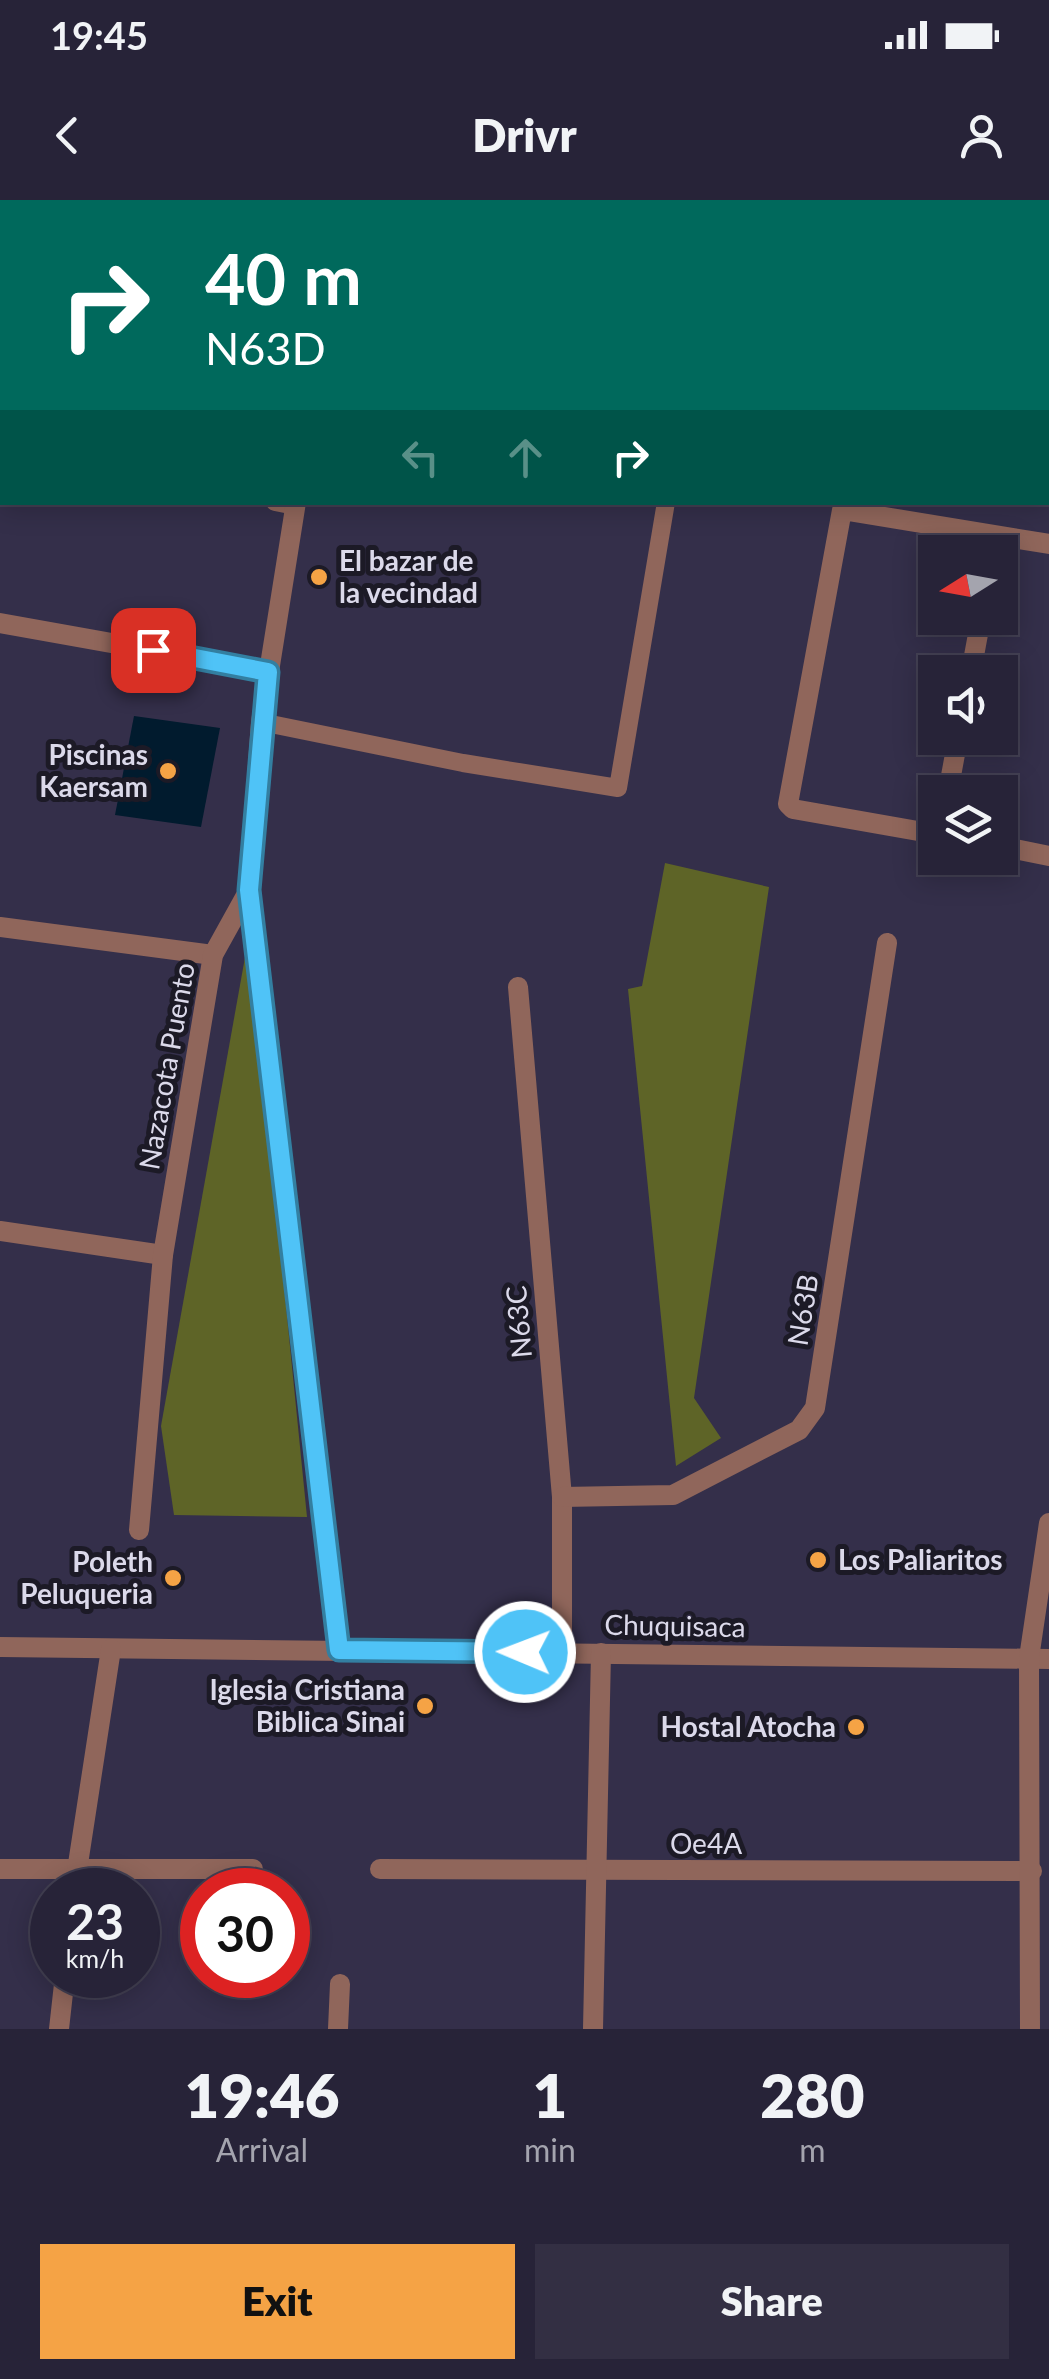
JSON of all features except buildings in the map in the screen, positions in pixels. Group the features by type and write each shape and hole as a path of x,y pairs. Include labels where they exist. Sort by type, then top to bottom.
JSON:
{"street":[{"name":"Nazacota Puento","path":"139,1530 163,1255 213,955 249,890 261,722 289,505"},
{"path":"918,831 793,809 788,804 842,510 954,535"},
{"path":"1018,544 1049,544"},
{"path":"0,623 268,672"},
{"path":"1018,850 1049,856"},
{"path":"249,890 339,1650"},
{"path":"0,927 213,955"},
{"name":"N63B","path":"562,1496 674,1496 799,1430 814,1408 887,943"},
{"name":"N63C","path":"518,987 562,1496 562,1652"},
{"path":"0,1231 163,1255"},
{"path":"1030,2029 1039,1658 1049,1522"},
{"name":"Chuquisaca","path":"0,1647 1039,1658"},
{"path":"77,1868 111,1648"},
{"path":"593,2029 601,1653"},
{"name":"Oe4A","path":"380,1868 596,1872 1032,1870"},
{"path":"0,1869 30,1873"},
{"path":"338,2029 340,1984"},
{"path":"59,2029 62,1998"}],"lane":[{"path":"261,722 463,764 618,788 665,505"}],"green space":[{"path":"665,863 769,887 694,1398 721,1438 676,1466 628,989 642,986"},
{"path":"249,935 307,1517 174,1515 161,1426"}],"water":[{"name":"Piscinas Kaersam","path":"134,716 220,728 201,827 115,815"}],"place":[{"name":"El bazar de la vecindad","path":"319,577"},
{"name":"Piscinas Kaersam","path":"168,771"},
{"name":"Los Paliaritos","path":"818,1560"},
{"name":"Poleth Peluqueria","path":"173,1578"},
{"name":"Iglesia Cristiana Biblica Sinai","path":"425,1706"},
{"name":"Hostal Atocha","path":"856,1727"}],"route":[{"path":"153,650 268,672 249,890 339,1650 525,1652"}]}
